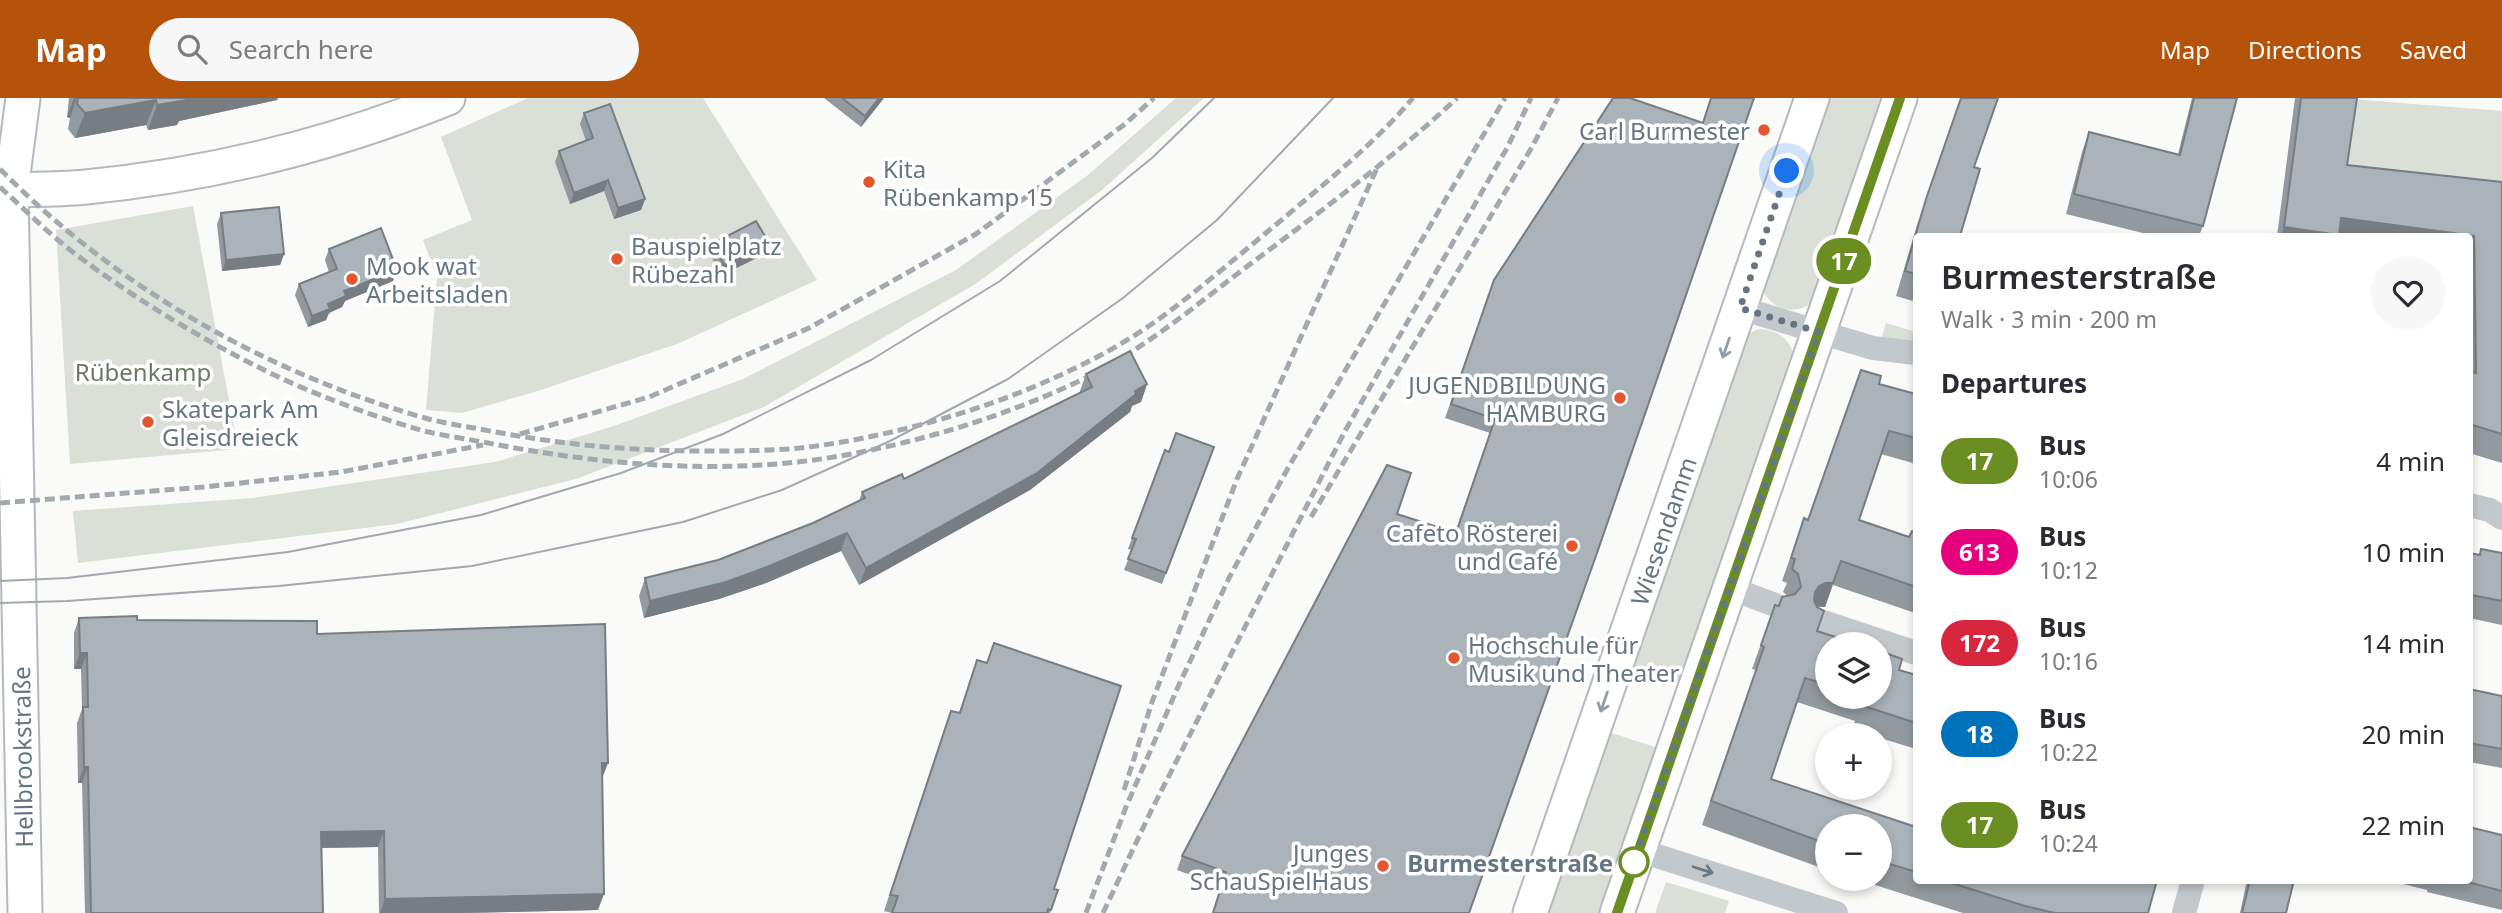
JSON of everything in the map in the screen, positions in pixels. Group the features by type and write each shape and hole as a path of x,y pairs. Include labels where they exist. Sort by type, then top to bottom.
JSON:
{"street":[{"name":"Hellbrookstraße","path":"23,98 6,190 25,913"},
{"path":"6,190 82,187 139,181 237,164 345,136 448,98"},
{"name":"Wiesendamm","path":"1530,913 1812,98"},
{"path":"1617,913 1900,98"},
{"path":"1740,308 1873,348 1913,353"},
{"path":"2473,506 2490,510 2502,518"},
{"path":"1730,588 1779,607"},
{"path":"1820,621 1913,652"},
{"path":"1638,850 1836,913"},
{"path":"2184,913 2192,884"}],"green space":[{"name":"Bauspielplatz Rübezahl","path":"528,98 703,98 817,280 677,344 541,390 462,413 426,410 437,277 423,240 472,220 441,137"},
{"path":"1176,98 1204,98 1102,190 977,283 764,407 576,479 397,524 78,563 73,511 253,498 495,462 611,427 743,379 956,270 1088,175"},
{"path":"1825,98 1884,98 1812,304 1797,309 1784,309 1772,303 1763,291"},
{"path":"2351,99 2502,111 2502,209 2336,203"},
{"name":"Rübenkamp","path":"193,206 238,449 70,464 56,230"},
{"path":"1886,323 1913,331 1913,340 1881,340"},
{"path":"1758,329 1781,336 1789,343 1794,355 1681,683 1628,664 1744,336"},
{"path":"1606,731 1658,748 1602,913 1542,913"},
{"path":"1666,882 1729,901 1725,913 1655,913"}],"building":[{"path":"78,98 187,100 157,105 156,100 85,113 77,104"},
{"path":"842,98 879,98 865,116"},
{"path":"1613,98 1630,98 1703,123 1711,98 1754,98 1469,913 1213,913 1226,872 1182,856 1387,465 1411,473 1397,514 1456,533 1495,419 1451,404 1494,280"},
{"path":"1961,98 1998,98 1974,167 1980,169 1961,233 1916,233"},
{"path":"2194,98 2237,98 2203,226 2074,194 2089,132 2180,155"},
{"path":"2301,98 2357,98 2347,165 2502,182 2502,434 2473,425 2473,372 2476,373 2473,233 2452,233 2341,218 2339,233 2284,227"},
{"path":"610,104 645,199 618,208 608,180 574,193 559,151 593,138 584,113"},
{"path":"279,207 284,254 226,260 221,213"},
{"path":"756,221 769,243 724,265 714,243"},
{"path":"381,228 397,270 344,291 346,296 328,304 330,309 312,316 299,284 337,269 329,249"},
{"path":"1913,244 1913,273 1905,271"},
{"path":"1130,351 1147,384 1135,391 1136,394 1037,473 866,568 847,533 726,582 650,601 645,578 718,560 813,523 865,498 862,492 902,474 904,479 1092,387 1086,374"},
{"path":"1861,370 1881,376 1879,384 1913,393 1913,437 1889,431 1859,520 1909,537 1913,532 1913,586 1841,561 1833,583 1819,586 1814,600 1817,607 1824,611 1817,631 1820,632 1815,632 1815,681 1805,678 1771,779 1815,794 1815,800 1834,800 1877,814 1815,814 1815,840 1711,801 1764,647 1761,645 1775,605 1779,606 1782,597 1795,594 1801,587 1798,574 1792,569 1795,559 1791,558 1804,518 1808,520"},
{"path":"1176,433 1214,447 1166,573 1128,559 1136,539 1132,538 1165,450 1169,452"},
{"path":"2481,549 2502,553 2502,601 2473,595 2473,554 2480,555"},
{"path":"137,616 137,620 317,621 317,634 605,624 608,763 602,763 604,894 385,899 384,831 321,832 323,913 91,913 88,767 84,767 83,707 88,707 87,653 80,653 79,618"},
{"path":"994,643 1121,686 1054,889 1058,890 1051,910 1048,909 1047,913 892,913 898,896 890,895 951,711 960,713 977,660 987,663"},
{"path":"1892,655 1902,659 1899,670 1913,674 1913,722 1873,709 1892,709"},
{"path":"2473,690 2502,696 2502,749 2473,744"},
{"path":"1892,819 1913,826 1913,871 1892,865"},
{"path":"2473,828 2502,835 2502,891 2473,883"},
{"path":"1955,884 2156,884 2148,913 2055,913"},
{"path":"2249,884 2293,884 2286,913 2242,913"}],"tram line":[{"path":"0,581 67,578 288,552 481,515 621,473 723,434 871,360 1000,281 1152,158 1214,98"},
{"path":"0,603 279,586 472,566 683,522 782,490 890,441 1008,379 1123,298 1217,220 1333,98"}],"railway":[{"path":"520,434 649,397 809,328 976,234 1125,124 1154,98"},
{"path":"0,169 45,212 93,251 196,321 251,351 366,399 425,418 564,443 675,451 776,450 863,438 962,413 1068,372 1108,351 1159,319 1234,260 1348,163 1382,132 1413,98"},
{"path":"0,187 64,245 145,302 244,360 346,405 424,431 531,451 619,462 753,466 840,456 930,436 1019,407 1098,372 1163,330 1326,207 1380,165 1457,98"},
{"path":"1086,913 1126,807 1229,578 1288,468 1505,98"},
{"path":"1103,913 1151,811 1345,431 1507,148 1531,98"},
{"path":"1311,517 1532,147 1558,98"},
{"path":"1124,790 1152,702 1237,479 1377,168"},
{"path":"0,503 204,487 341,472 483,445"}],"bus line":[{"name":"17","path":"1617,913 1900,98"}],"place":[{"name":"Carl Burmester","path":"1764,130"},
{"name":"Kita Rübenkamp 15","path":"869,182"},
{"name":"Bauspielplatz Rübezahl","path":"617,259"},
{"name":"Mook wat Arbeitsladen","path":"352,279"},
{"name":"JUGENDBILDUNG HAMBURG","path":"1620,398"},
{"name":"Skatepark Am Gleisdreieck","path":"148,422"},
{"name":"Cafeto Rösterei und Café","path":"1572,546"},
{"name":"Hochschule für Musik und Theater","path":"1454,658"},
{"name":"Burmesterstraße","path":"1634,862"},
{"name":"Junges SchauSpielHaus","path":"1383,866"}],"route":[{"path":"1634,862 1633,864 1819,332 1740,308 1787,171"}]}
